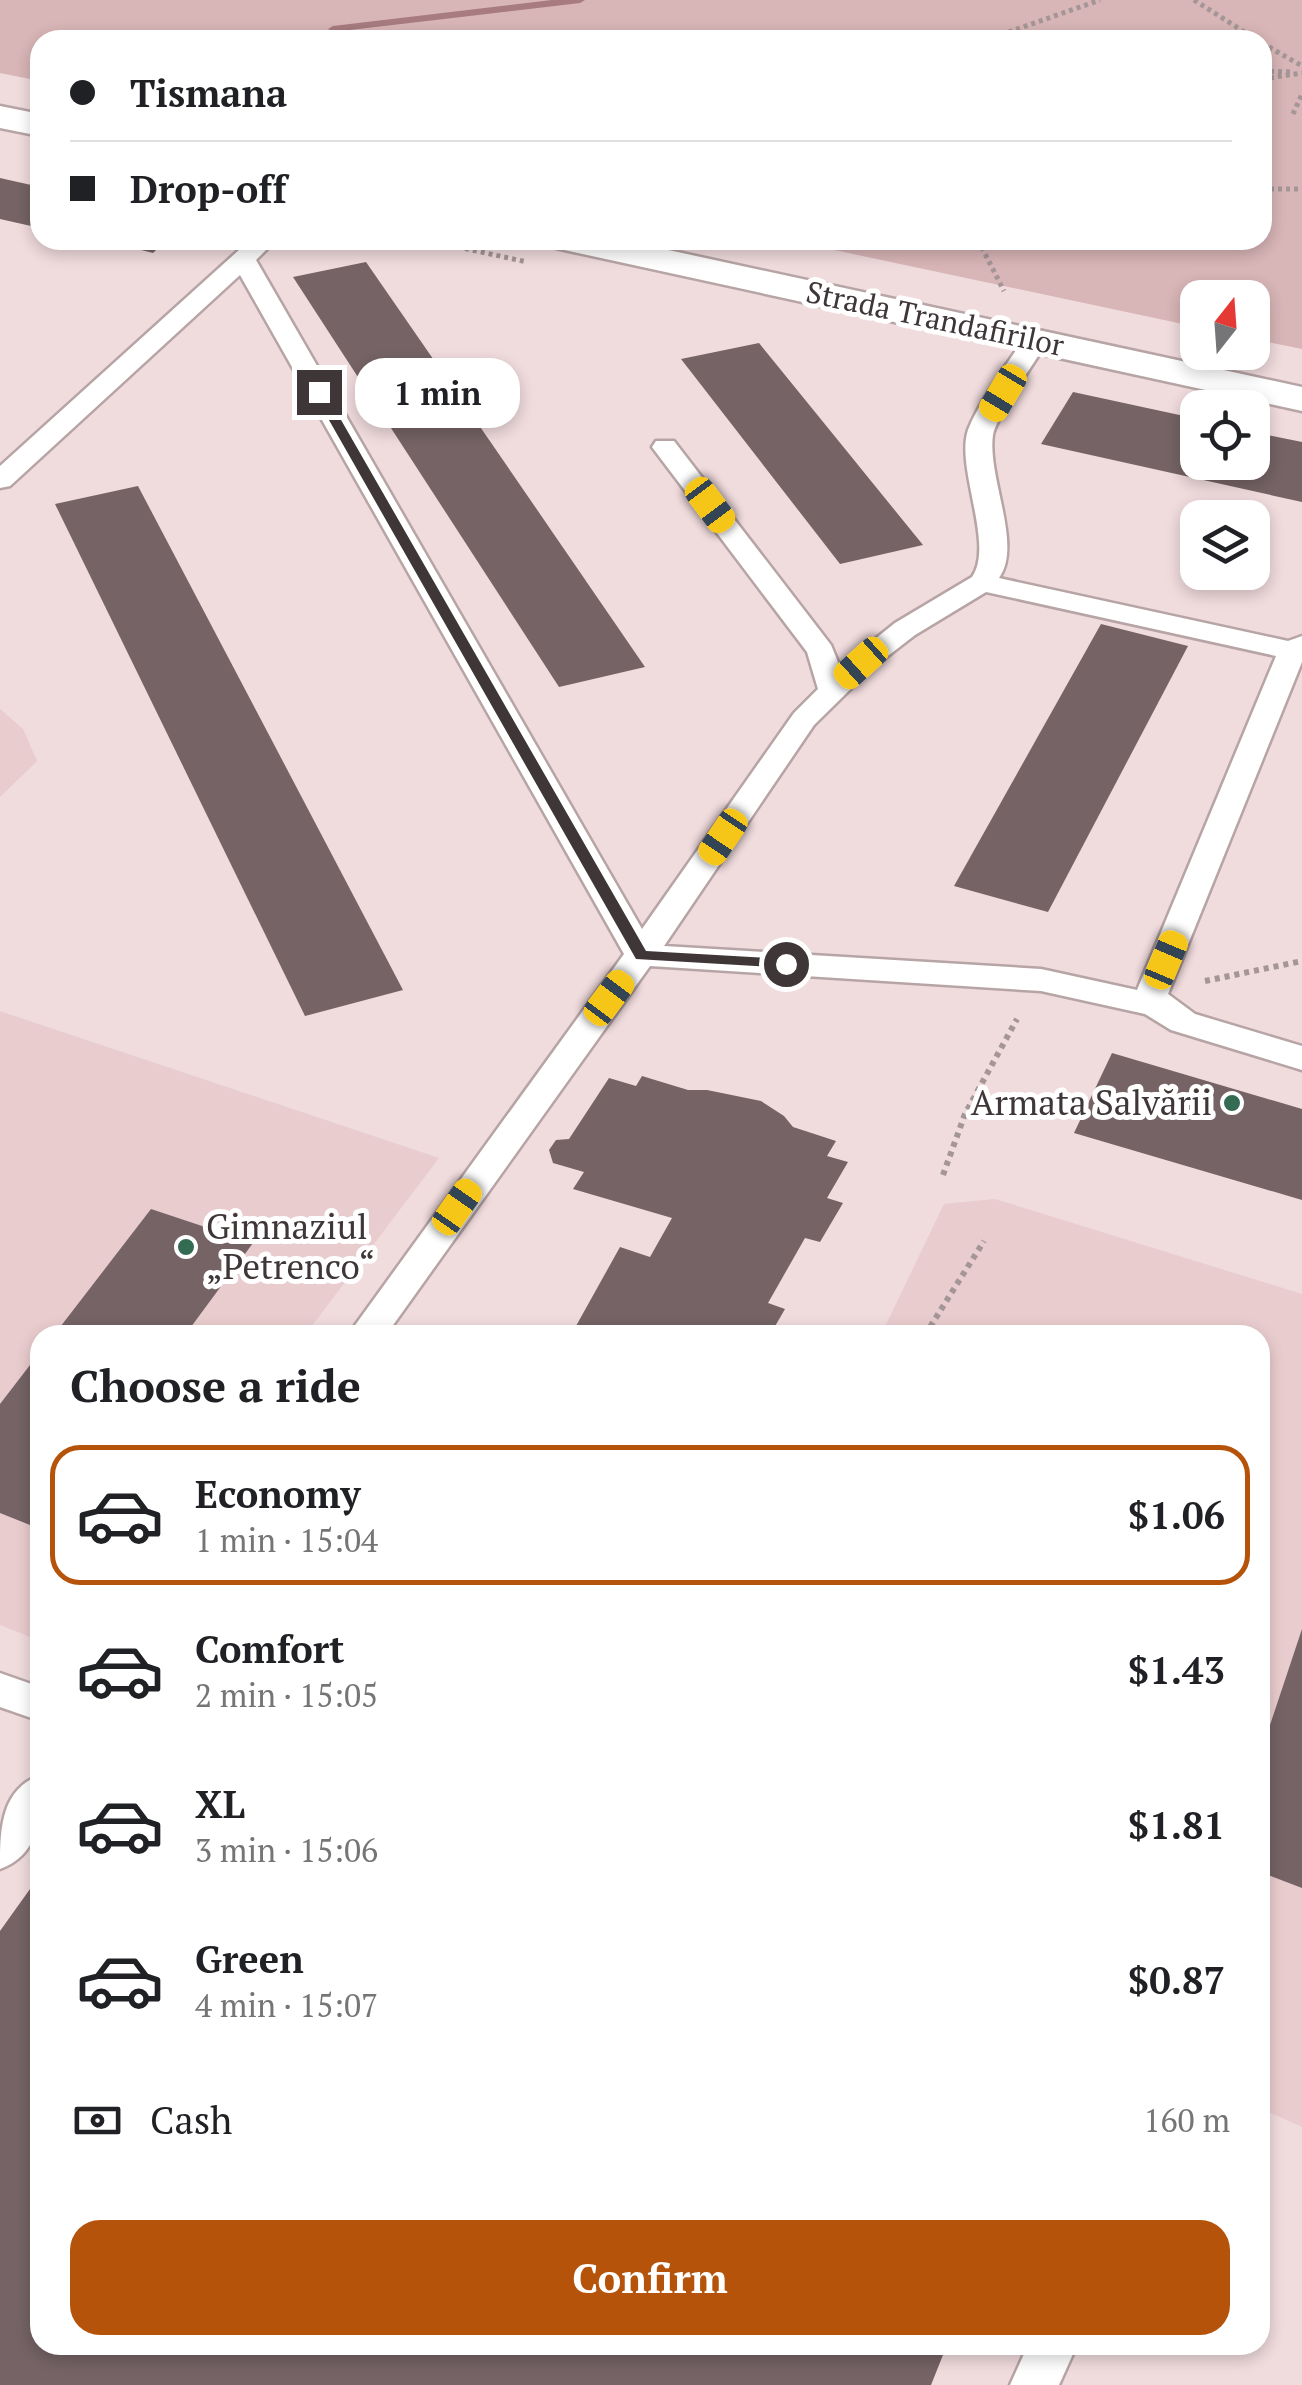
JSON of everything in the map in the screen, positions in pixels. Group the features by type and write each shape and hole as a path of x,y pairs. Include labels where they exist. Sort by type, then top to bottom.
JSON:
{"main road":[{"path":"0,117 30,124"},
{"name":"Strada Trandafirilor","path":"615,250 1302,399"}],"lane":[{"path":"0,480 254,250 641,955"},
{"path":"373,1325 641,955 804,719 832,688 905,629 982,582 992,570 996,554 984,498 980,433 1035,341"},
{"path":"666,447 821,651 832,688"},
{"path":"982,582 1299,650 1152,994 1154,1004"},
{"path":"641,955 1041,980 1154,1004 1195,1026 1302,1058"},
{"path":"0,1690 30,1700"},
{"path":"0,1850 30,1807"},
{"path":"1034,2385 1048,2355"}],"path":[{"path":"1014,30 1100,0"},
{"path":"1194,0 1241,30"},
{"path":"1272,50 1302,70"},
{"path":"1272,71 1302,70"},
{"path":"1272,77 1302,70"},
{"path":"1293,114 1302,94"},
{"path":"1272,189 1302,190"},
{"path":"983,250 1006,296"},
{"path":"1154,1004 1212,978 1302,960"},
{"path":"943,1175 966,1114 1009,1028 1030,1004 1069,987"},
{"path":"932,1325 984,1241"}],"shaded area":[{"path":"0,0 1302,0 1302,349 1270,342 1270,280 1180,280 1180,323 834,250 1272,250 1272,30 30,30 30,79 0,73"},
{"path":"0,709 23,729 37,761 0,797"},
{"name":"Gimnaziul „Petrenco“","path":"0,1011 439,1158 313,1325 30,1325 30,1637 0,1625"},
{"path":"995,1199 1302,1294 1302,2127 1270,2113 1270,1325 886,1325 944,1204"}],"building":[{"path":"0,178 30,185 30,226 0,219"},
{"path":"366,262 645,667 559,687 293,277"},
{"path":"759,343 923,545 840,564 681,359"},
{"path":"1073,392 1180,415 1180,475 1041,444"},
{"path":"1270,436 1302,442 1302,502 1203,480 1270,480"},
{"path":"138,486 403,990 305,1016 55,504"},
{"path":"1101,624 1188,646 1048,912 954,886"},
{"path":"1112,1053 1302,1109 1302,1200 1074,1133"},
{"path":"642,1076 688,1090 761,1101 793,1127 836,1141 827,1156 848,1162 827,1198 843,1203 820,1242 805,1238 768,1303 785,1309 776,1325 577,1325 620,1247 650,1257 672,1218 573,1189 584,1172 553,1163 549,1150 556,1140 569,1139 609,1078 636,1086"},
{"path":"151,1209 253,1243 192,1325 62,1325"},
{"path":"30,1365 30,1525 0,1513 0,1404"},
{"path":"1302,1629 1302,1888 1270,1876 1270,1725"},
{"path":"30,1889 30,2355 943,2355 931,2385 0,2385 0,1931"}],"waterway":[{"path":"333,29 580,0"}],"place":[{"name":"Armata Salvării","path":"1232,1103"},
{"name":"Gimnaziul „Petrenco“","path":"186,1247"}],"route":[{"path":"319,392 641,955 786,964"}]}
